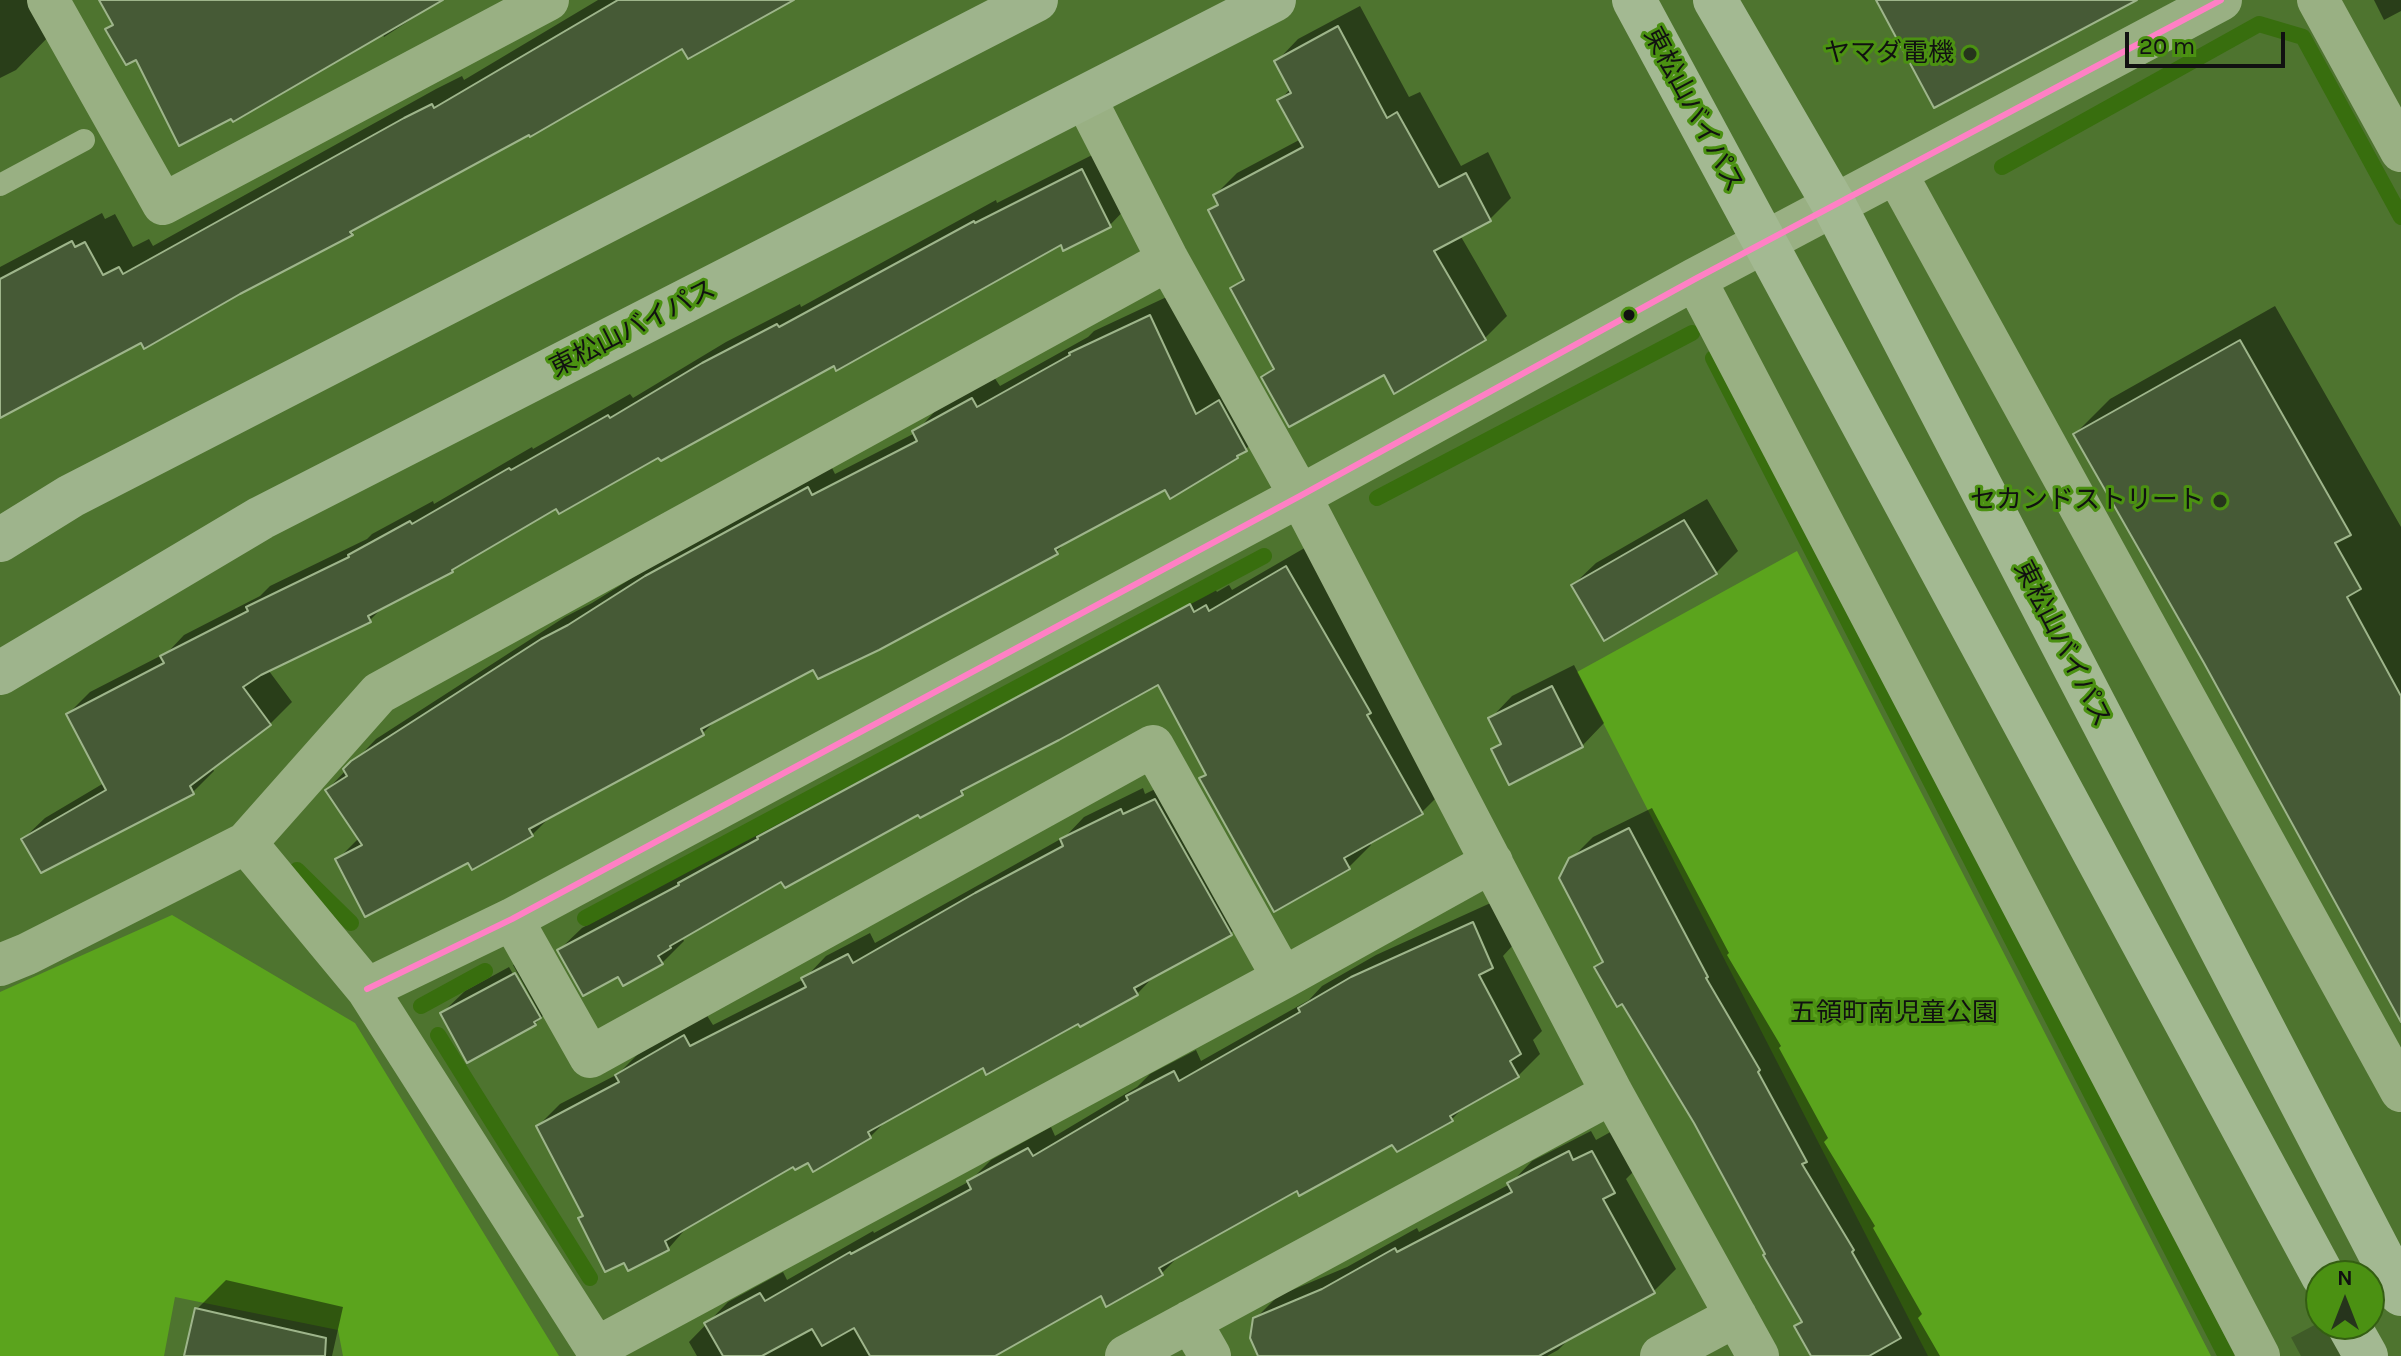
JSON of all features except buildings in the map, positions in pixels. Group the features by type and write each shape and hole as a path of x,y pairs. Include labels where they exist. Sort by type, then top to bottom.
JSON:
{"highway":[{"path":"0,540 71,496 1036,0"},
{"name":"東松山バイパス","path":"0,673 261,518 1274,0"}],"main road":[{"name":"東松山バイパス","path":"1634,0 2314,1260"},
{"name":"東松山バイパス","path":"1715,0 1834,205 2401,1294"}],"street":[{"path":"48,0 163,204 548,0"},
{"path":"367,989 512,919 1300,496 1695,279 2221,0"},
{"path":"2318,0 2401,151"},
{"path":"1085,98 1168,260 1300,496 1612,1093 1758,1356"},
{"path":"1896,173 2401,1091"},
{"path":"0,965 246,843 379,693 1168,260"},
{"path":"1695,279 2259,1356"},
{"path":"512,919 590,1057 1153,746 1283,978"},
{"path":"246,843 367,989 600,1352 1492,862"},
{"path":"1126,1356 1200,1338 1612,1093"},
{"path":"1661,1356 1736,1316"}],"lane":[{"path":"0,185 84,140"}],"green space":[{"name":"五領町南児童公園","path":"1797,551 2211,1356 1928,1356 1577,672"},
{"path":"172,915 355,1023 559,1356 343,1356 338,1330 175,1297 164,1356 0,1356 0,992"}],"waterway":[{"path":"2002,167 2259,24 2303,37 2401,217"},
{"path":"1377,498 1692,333"},
{"path":"1713,358 2226,1356"},
{"path":"585,918 1264,556"},
{"path":"297,870 351,923"},
{"path":"421,1006 485,971"},
{"path":"438,1035 590,1278"}],"tunnel":[{"path":"2301,1356 2331,1340"}],"transit line":[{"path":"367,989 512,919 1300,496 1695,279 2221,0"}],"place":[{"name":"ヤマダ電機","path":"1970,54"},
{"name":"セカンドストリート","path":"2220,501"}]}
